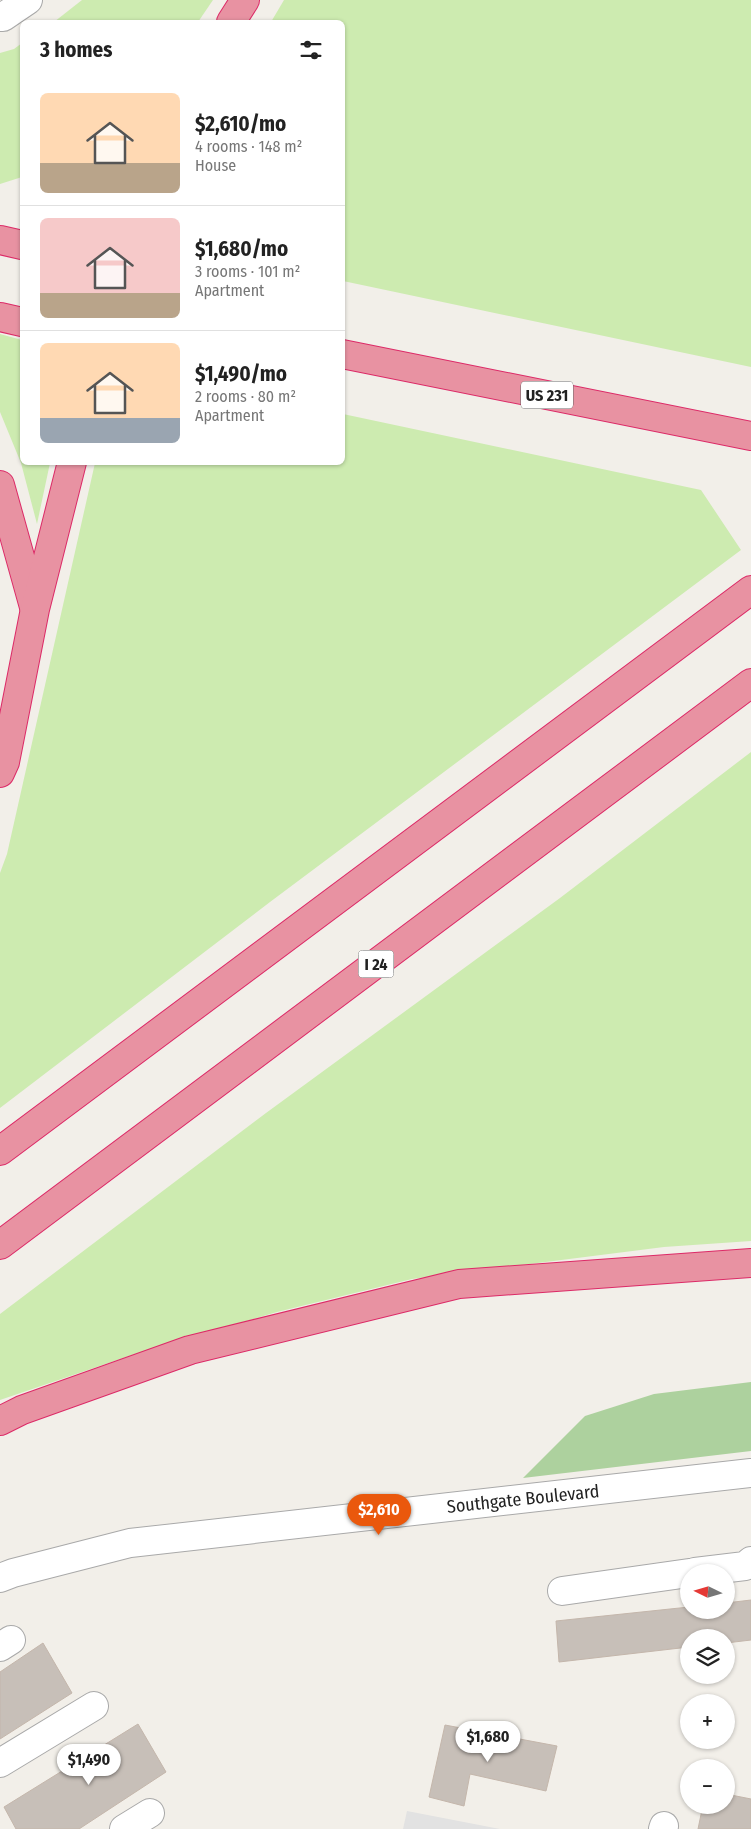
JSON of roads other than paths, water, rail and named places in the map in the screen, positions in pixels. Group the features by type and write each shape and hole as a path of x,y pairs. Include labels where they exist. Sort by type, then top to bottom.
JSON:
{"highway":[{"path":"232,20 245,0"},
{"path":"0,240 20,245"},
{"path":"0,317 20,322"},
{"name":"US 231","path":"345,355 751,436"},
{"path":"0,773 4,762 34,609 71,465"},
{"path":"0,484 34,609"},
{"path":"0,1151 751,590"},
{"name":"I 24","path":"0,1245 751,683"},
{"path":"0,1420 22,1410 190,1350 459,1284 751,1263"}],"street":[{"path":"0,17 3,17 28,0"},
{"name":"Southgate Boulevard","path":"0,1578 13,1572 130,1542 751,1473"},
{"path":"735,1567 745,1566 751,1561"},
{"path":"562,1591 680,1574"},
{"path":"0,1763 94,1706"},
{"path":"124,1829 150,1813"}]}
